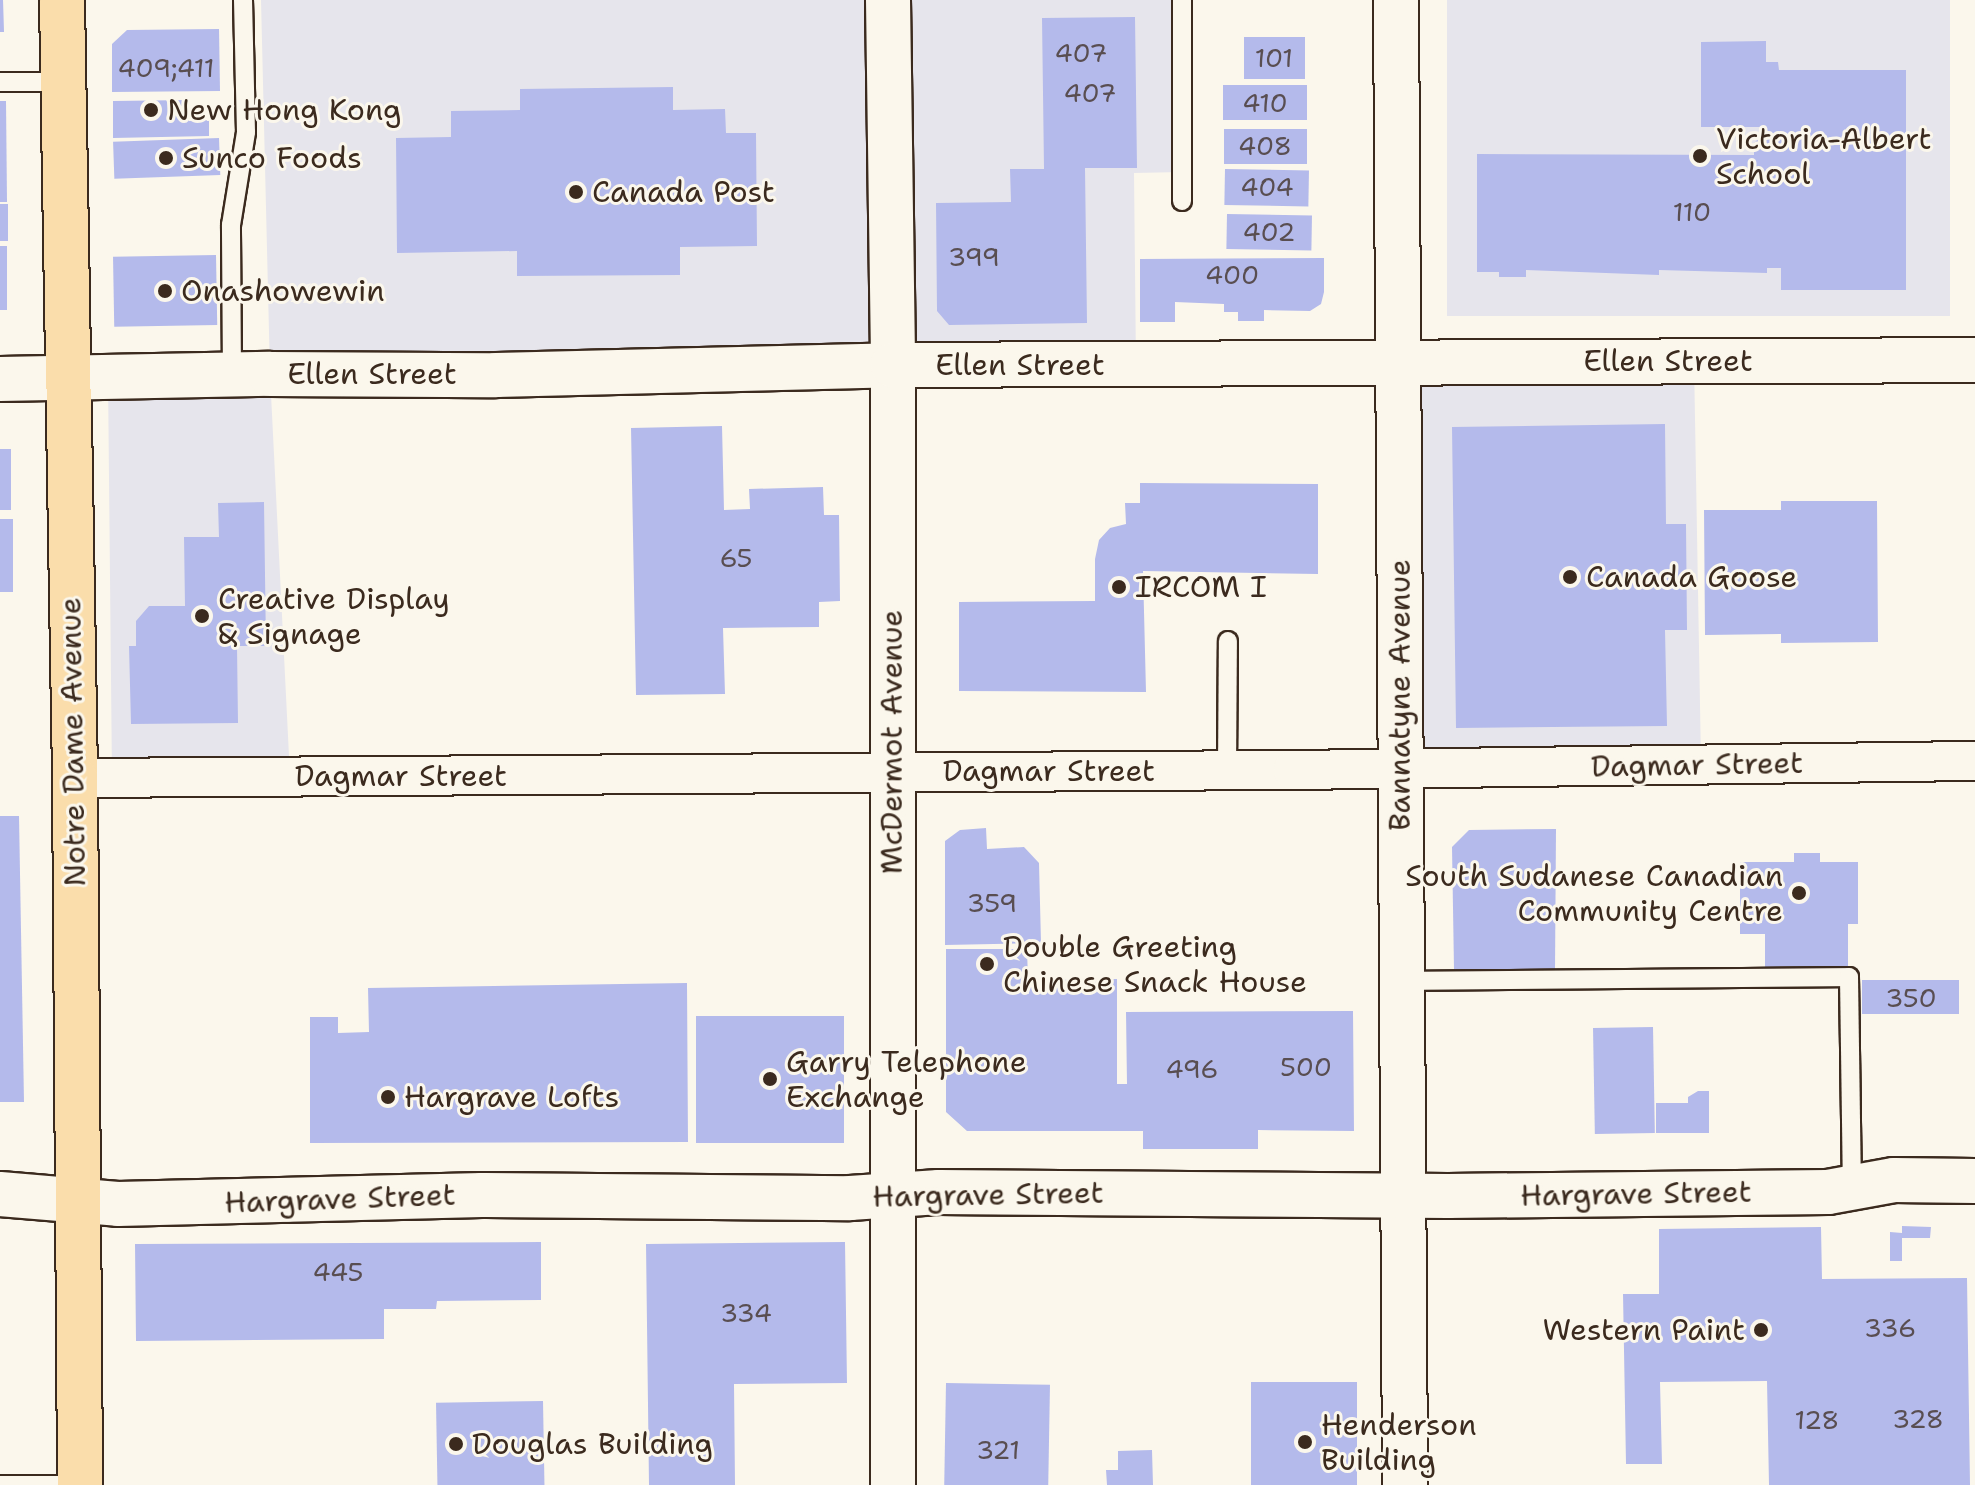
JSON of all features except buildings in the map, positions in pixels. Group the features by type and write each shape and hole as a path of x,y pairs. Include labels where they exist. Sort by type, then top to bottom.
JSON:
{"main road":[{"name":"Notre Dame Avenue","path":"62,0 75,778 80,1485"}],"street":[{"name":"McDermot Avenue","path":"888,0 893,365 893,1485"},
{"name":"Bannatyne Avenue","path":"1396,0 1405,1485"},
{"name":"Ellen Street","path":"0,379 496,375 893,365 1975,360"},
{"name":"Dagmar Street","path":"75,778 1227,771 1975,761"},
{"name":"Hargrave Street","path":"0,1194 118,1204 498,1195 1828,1192 1894,1180 1975,1181"}],"lane":[{"path":"232,375 231,225 246,132 243,0"},
{"path":"1182,0 1182,201"},
{"path":"0,82 63,82"},
{"path":"1227,771 1228,641"},
{"path":"1402,981 1849,977 1852,1186"},
{"path":"0,1485 80,1485"}],"shaded area":[{"path":"261,0 1182,0 1182,172 1134,173 1136,364 270,374"},
{"name":"Victoria-Albert School","path":"1447,0 1950,0 1950,316 1447,316"},
{"path":"1694,361 1701,765 1407,770 1400,366"},
{"path":"270,374 290,776 112,778 108,377"}],"place":[{"name":"New Hong Kong","path":"151,110"},
{"name":"Victoria-Albert School","path":"1700,156"},
{"name":"Sunco Foods","path":"166,158"},
{"name":"Canada Post","path":"576,192"},
{"name":"Onashowewin","path":"165,291"},
{"name":"Canada Goose","path":"1570,577"},
{"name":"IRCOM I","path":"1119,587"},
{"name":"Creative Display & Signage","path":"202,616"},
{"name":"South Sudanese Canadian Community Centre","path":"1799,893"},
{"name":"Double Greeting Chinese Snack House","path":"987,964"},
{"name":"Garry Telephone Exchange","path":"770,1079"},
{"name":"Hargrave Lofts","path":"388,1097"},
{"name":"Western Paint","path":"1761,1330"},
{"name":"Henderson Building","path":"1305,1442"},
{"name":"Douglas Building","path":"456,1444"}]}
